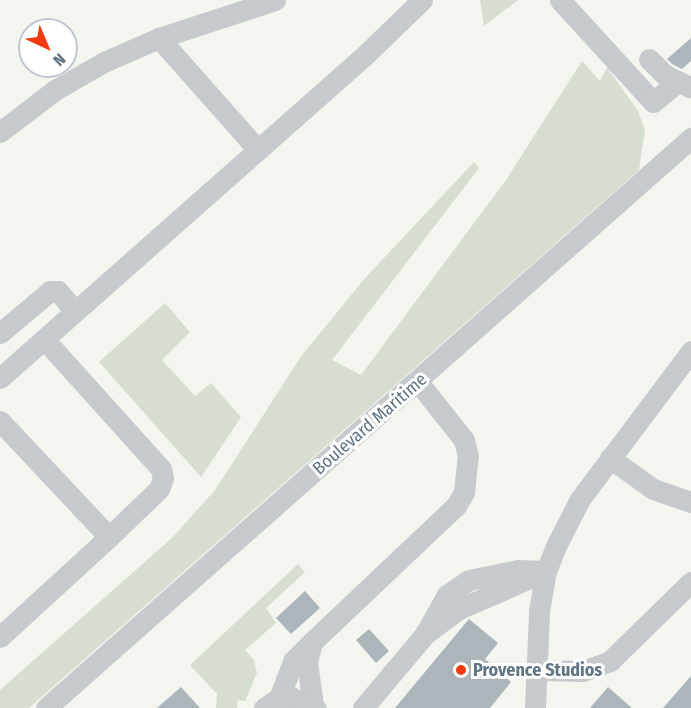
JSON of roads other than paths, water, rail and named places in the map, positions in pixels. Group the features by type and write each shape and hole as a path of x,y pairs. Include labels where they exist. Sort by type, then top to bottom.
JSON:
{"street":[{"path":"0,132 55,90 159,38 275,0"},
{"path":"0,378 258,150 422,0"},
{"path":"560,0 653,102 685,85 649,59"},
{"path":"159,38 258,150"},
{"name":"Boulevard Maritime","path":"46,708 418,382 691,138"},
{"path":"0,333 50,291 58,291 75,311"},
{"path":"0,637 159,489 163,478 161,469 44,339"},
{"path":"535,708 538,611 546,571 580,498 691,351"},
{"path":"272,703 293,661 456,507 464,492 468,456 464,440 418,382"},
{"path":"0,421 109,537"},
{"path":"610,458 653,489 691,502"},
{"path":"363,708 425,634 488,593 546,571"},
{"path":"536,670 583,670 610,661 691,582"},
{"path":"312,642 307,662 315,706"},
{"path":"272,703 297,698 315,706"}],"place":[{"name":"Provence Studios","path":"461,670"}]}
